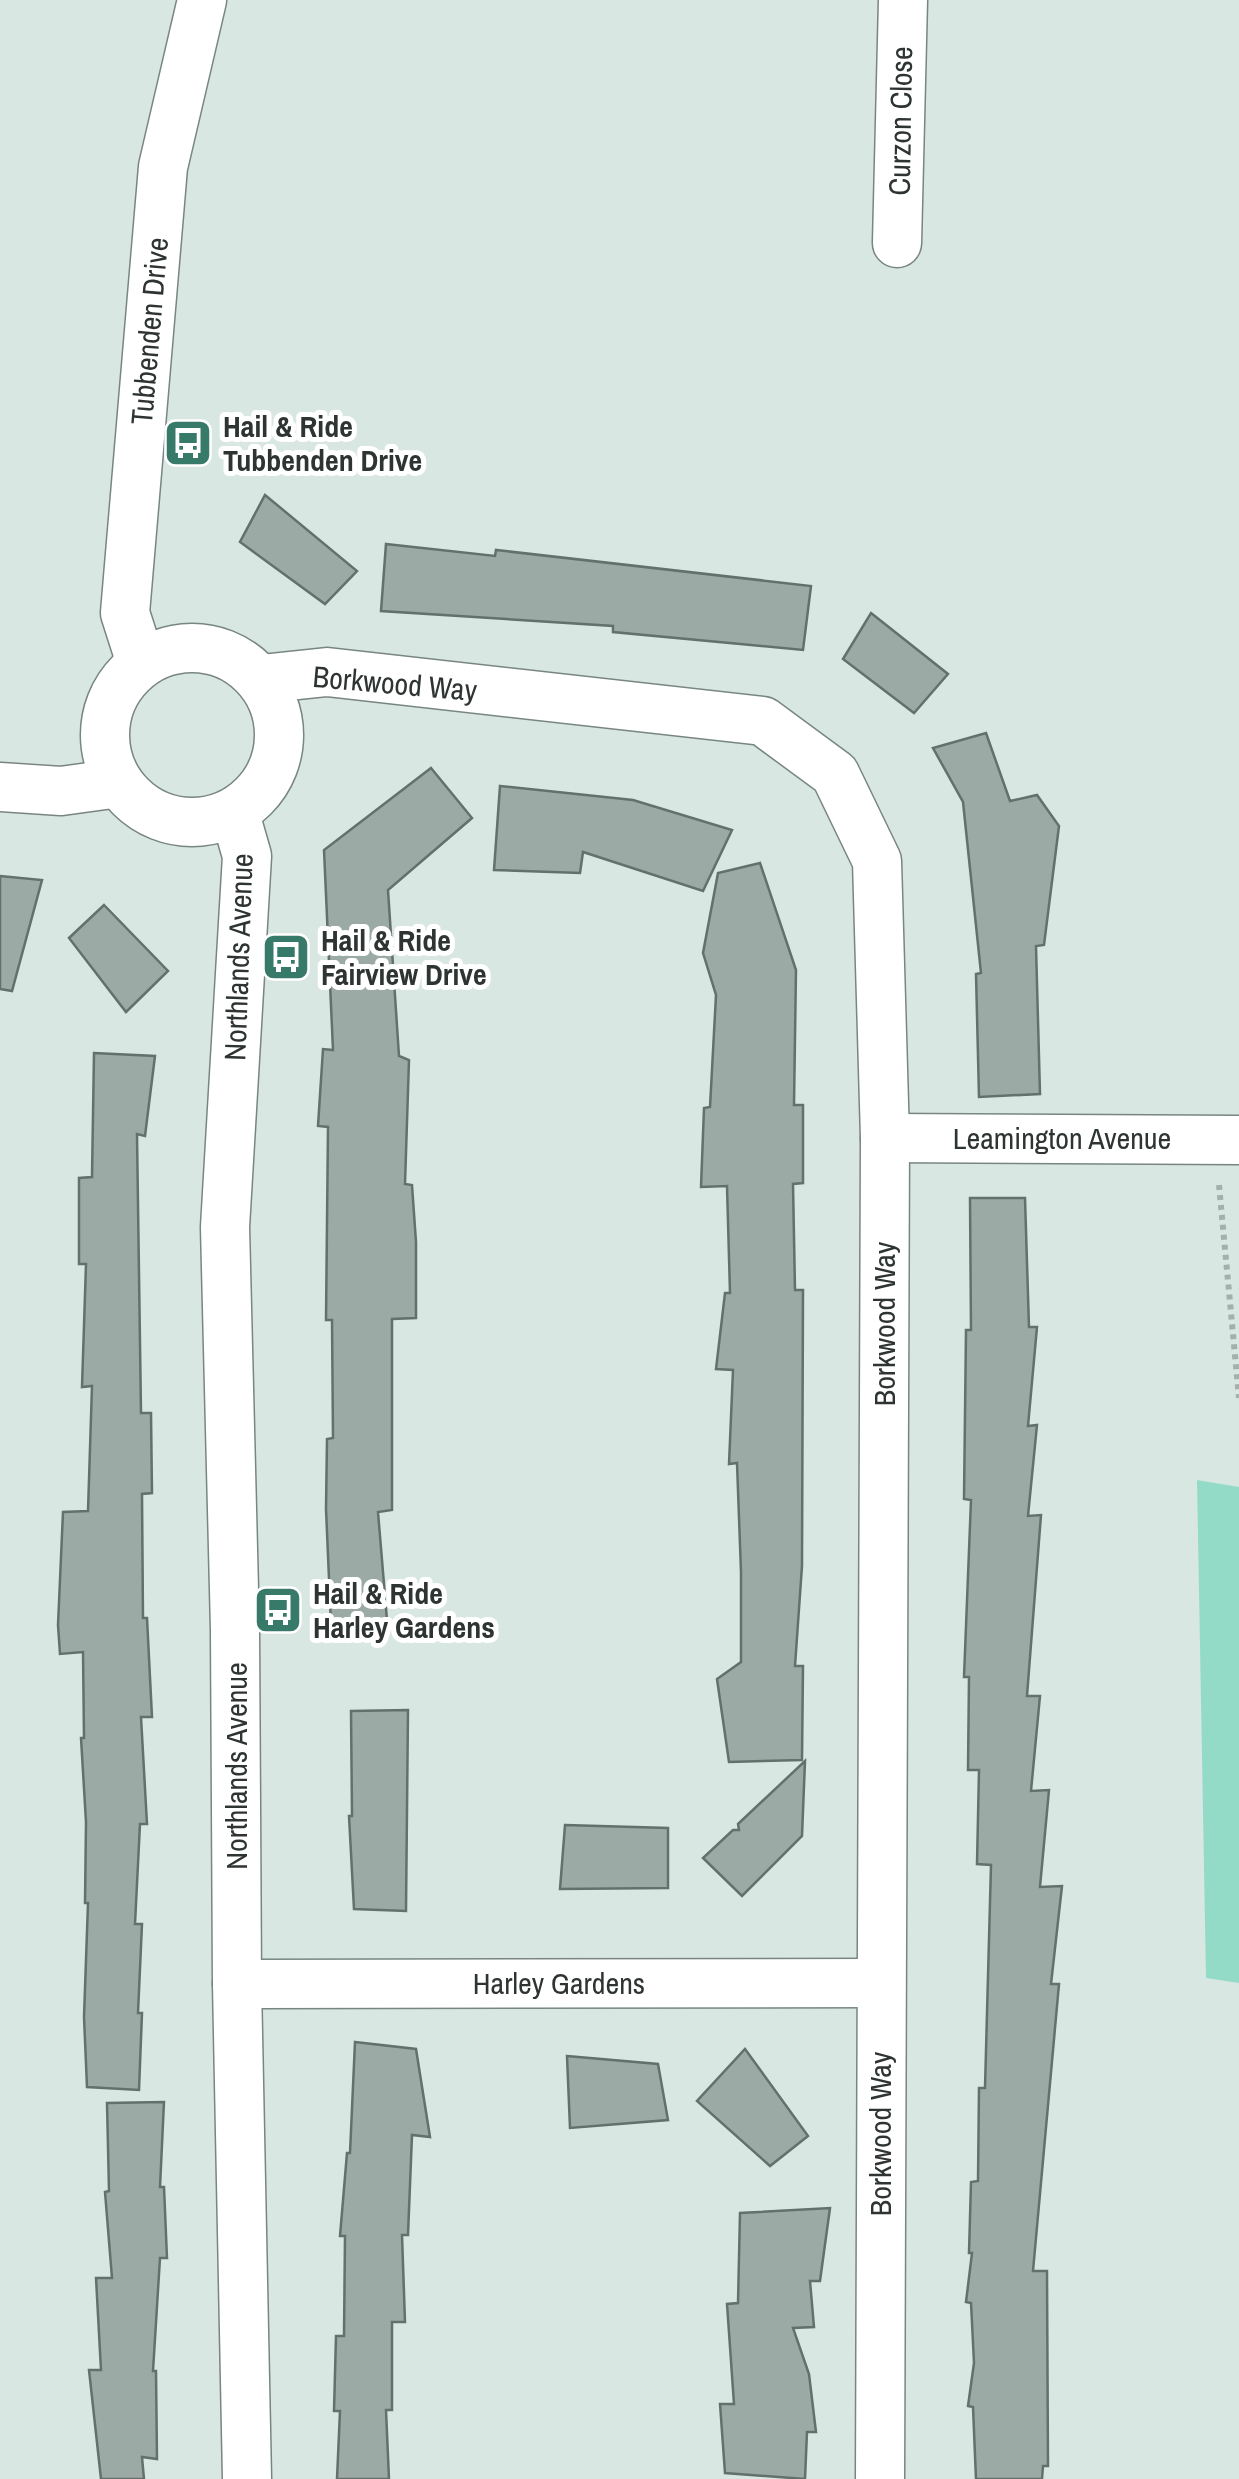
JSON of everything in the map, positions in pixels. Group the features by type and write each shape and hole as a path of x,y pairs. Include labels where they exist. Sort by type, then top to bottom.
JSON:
{"street":[{"name":"Tubbenden Drive","path":"142,662 125,614 163,167 202,0"},
{"name":"Curzon Close","path":"896,243 902,0"},
{"path":"200,647 230,655 260,679 276,706 280,736 275,766 254,798 235,814 199,824 168,820 139,806 118,783 106,755 105,724 114,695 142,662 170,650 200,647"},
{"name":"Borkwood Way","path":"260,679 327,672 763,721 836,774 877,861 885,1138 880,2479"},
{"path":"0,787 61,791 118,783"},
{"name":"Northlands Avenue","path":"235,814 247,856 224,1227 235,1630 237,1984 247,2479"},
{"name":"Leamington Avenue","path":"885,1138 1227,1139"},
{"name":"Harley Gardens","path":"237,1984 881,1983"}],"path":[{"path":"1227,1139 1239,1398"}],"green space":[{"path":"1197,1480 1239,1487 1239,1983 1206,1978"}],"building":[{"path":"265,495 357,571 325,604 240,542"},
{"path":"386,544 495,556 496,550 811,586 803,650 613,632 613,626 381,611"},
{"path":"871,613 948,674 914,713 843,659"},
{"path":"986,733 1010,801 1037,795 1059,826 1044,945 1036,946 1040,1094 979,1097 976,974 981,973 963,802 933,748"},
{"path":"431,768 472,818 388,890 399,1056 409,1060 405,1184 412,1185 416,1318 392,1319 392,1510 378,1512 387,1620 331,1625 326,1509 327,1439 333,1438 332,1320 326,1320 328,1127 318,1126 323,1049 333,1050 324,850"},
{"path":"500,786 633,800 732,830 703,891 583,852 580,873 494,870"},
{"path":"760,863 796,970 794,1105 803,1105 803,1183 793,1184 795,1290 803,1290 802,1566 795,1666 803,1666 802,1760 729,1762 717,1679 741,1662 741,1572 737,1463 729,1464 733,1370 716,1369 725,1293 730,1293 727,1186 701,1187 704,1108 710,1107 716,995 703,953 718,873"},
{"path":"0,876 42,880 12,991 0,989"},
{"path":"104,905 168,971 126,1012 69,938"},
{"path":"94,1053 155,1056 145,1136 137,1134 141,1413 151,1413 152,1493 142,1494 143,1618 147,1618 152,1717 141,1717 147,1824 140,1824 135,1924 142,1924 139,2090 87,2087 83,1652 60,1654 58,1625 63,1512 88,1511 92,1386 82,1387 86,1264 79,1264 79,1178 92,1177"},
{"path":"970,1198 1025,1198 1029,1327 1037,1327 1028,1426 1037,1425 1028,1516 1041,1515 1027,1696 1040,1696 1031,1791 1049,1790 1040,1887 1062,1886 1051,1984 1059,1984 1033,2271 1047,2271 1048,2466 1043,2466 1042,2479 976,2479 973,2407 968,2406 974,2363 971,2303 966,2302 972,2253 971,2182 978,2181 979,2088 985,2088 991,1865 977,1864 979,1770 968,1770 969,1677 964,1677 971,1500 964,1499 966,1330 971,1330"},
{"path":"408,1710 406,1911 354,1909 349,1816 351,1711"},
{"path":"805,1761 802,1836 742,1896 703,1858 733,1830 739,1830 738,1824"},
{"path":"565,1825 668,1828 668,1888 560,1889"},
{"path":"355,2042 416,2049 430,2137 412,2135 408,2235 402,2235 405,2322 392,2322 392,2410 386,2410 389,2479 337,2479 340,2411 334,2411 336,2336 344,2336 345,2236 340,2236 350,2153"},
{"path":"745,2049 808,2136 770,2166 697,2101"},
{"path":"567,2056 658,2064 668,2120 570,2128"},
{"path":"164,2102 160,2187 164,2187 167,2258 160,2258 153,2371 157,2459 142,2457 144,2479 101,2479 89,2370 101,2370 96,2278 112,2278 105,2192 109,2191 107,2103"},
{"path":"830,2208 820,2281 810,2281 814,2327 793,2328 809,2374 816,2432 807,2432 805,2479 725,2473 720,2404 734,2404 727,2304 738,2303 740,2213"}],"place":[{"name":"Hail & Ride Tubbenden Drive","path":"188,443"},
{"name":"Hail & Ride Fairview Drive","path":"286,957"},
{"name":"Hail & Ride Harley Gardens","path":"278,1610"}]}
